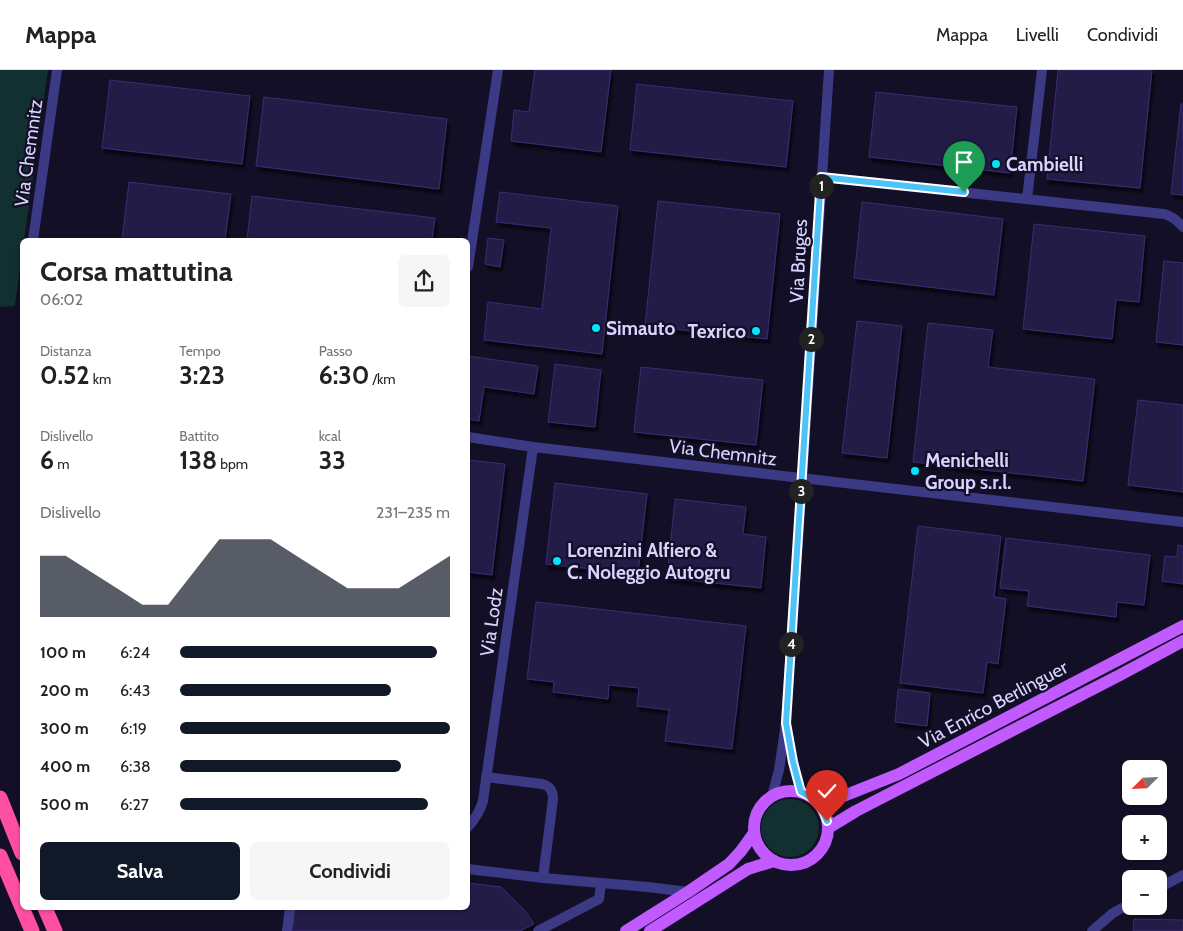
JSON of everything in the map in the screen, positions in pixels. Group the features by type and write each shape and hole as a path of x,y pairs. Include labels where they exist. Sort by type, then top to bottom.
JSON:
{"highway":[{"path":"0,798 20,848"},
{"path":"0,856 20,903"},
{"path":"23,910 32,931"},
{"path":"46,910 55,931"}],"main road":[{"name":"Via Enrico Berlinguer","path":"815,800 841,797 899,774 1183,626"},
{"name":"Via Enrico Berlinguer","path":"828,828 848,815 1183,642"},
{"path":"787,791 801,792 815,800 822,807 828,828 821,850 815,856 799,864 782,864 768,857 759,846 754,832 757,813 764,802 772,796 787,791"},
{"path":"626,931 729,864 754,832"},
{"path":"650,931 748,869 774,861"}],"street":[{"name":"Via Chemnitz","path":"33,238 57,70"},
{"path":"470,254 498,70"},
{"name":"Via Bruges","path":"772,796 779,770 786,723 829,70"},
{"path":"1027,199 1042,70"},
{"path":"821,177 1164,214 1177,220 1183,227"},
{"name":"Via Chemnitz","path":"470,437 533,448 1183,522"},
{"name":"Via Lodz","path":"470,824 481,808 533,448"},
{"name":"Via Bruges","path":"786,723 801,792"},
{"path":"486,777 542,784 551,790 553,799 544,878"},
{"path":"470,869 688,892"},
{"path":"1167,884 1183,875"},
{"path":"538,931 599,899 601,883"},
{"path":"1092,931 1113,913 1122,908"},
{"path":"287,931 290,910"}],"green space":[{"path":"0,70 48,70 24,238 20,238 20,267 15,306 0,307"},
{"path":"790,799 806,804 814,812 819,828 814,844 806,852 790,857 774,852 766,844 761,828 766,812 774,804"}],"building":[{"path":"535,70 611,70 601,152 511,141 514,110 529,112"},
{"path":"1058,70 1152,70 1140,188 1047,179"},
{"path":"110,80 250,96 242,164 102,148"},
{"path":"637,84 793,101 786,167 630,150"},
{"path":"876,92 1017,107 1010,173 869,157"},
{"path":"264,97 447,119 439,189 256,166"},
{"path":"1181,104 1183,104 1183,195 1171,194"},
{"path":"129,182 231,194 225,238 122,238"},
{"path":"500,192 618,206 602,354 484,340 488,302 542,309 551,228 496,222"},
{"path":"252,196 435,218 432,238 247,238"},
{"path":"658,201 780,214 767,339 645,326"},
{"path":"862,202 1003,219 994,295 854,278"},
{"path":"1034,224 1145,236 1139,302 1116,300 1112,339 1023,329"},
{"path":"488,238 504,240 500,267 485,264"},
{"path":"1164,261 1183,263 1183,345 1156,342"},
{"path":"857,321 902,326 887,458 842,453"},
{"path":"928,323 993,330 988,367 1095,379 1083,481 913,462"},
{"path":"470,356 538,366 534,394 484,387 479,421 470,419"},
{"path":"555,364 601,370 595,427 548,422"},
{"path":"641,367 763,380 756,445 634,432"},
{"path":"1138,400 1183,405 1183,492 1128,485"},
{"path":"470,460 505,464 492,575 470,572"},
{"path":"555,483 647,494 638,574 546,564"},
{"path":"675,499 746,507 743,534 766,537 761,588 667,578"},
{"path":"918,526 1001,536 994,597 1006,599 998,664 987,662 983,693 900,683"},
{"path":"1006,538 1150,555 1144,605 1117,602 1116,617 1027,606 1029,591 1000,588"},
{"path":"1178,545 1183,546 1183,584 1162,581 1165,556 1177,557"},
{"path":"536,602 746,626 732,749 665,741 669,710 637,706 639,688 609,685 608,699 553,692 554,682 527,679"},
{"path":"898,689 930,693 927,726 895,722"},
{"path":"470,883 501,887 526,912 534,924 520,931 292,931 295,910 470,910"},
{"path":"1134,919 1183,920 1183,931 1133,931"}],"place":[{"name":"Cambielli","path":"996,164"},
{"name":"Simauto","path":"596,328"},
{"name":"Texrico","path":"756,331"},
{"name":"Menichelli Group s.r.l.","path":"915,471"},
{"name":"Lorenzini Alfiero & C. Noleggio Autogru","path":"557,561"}],"route":[{"path":"827,821 822,807 815,800 801,792 786,723 821,177 964,192"}]}
